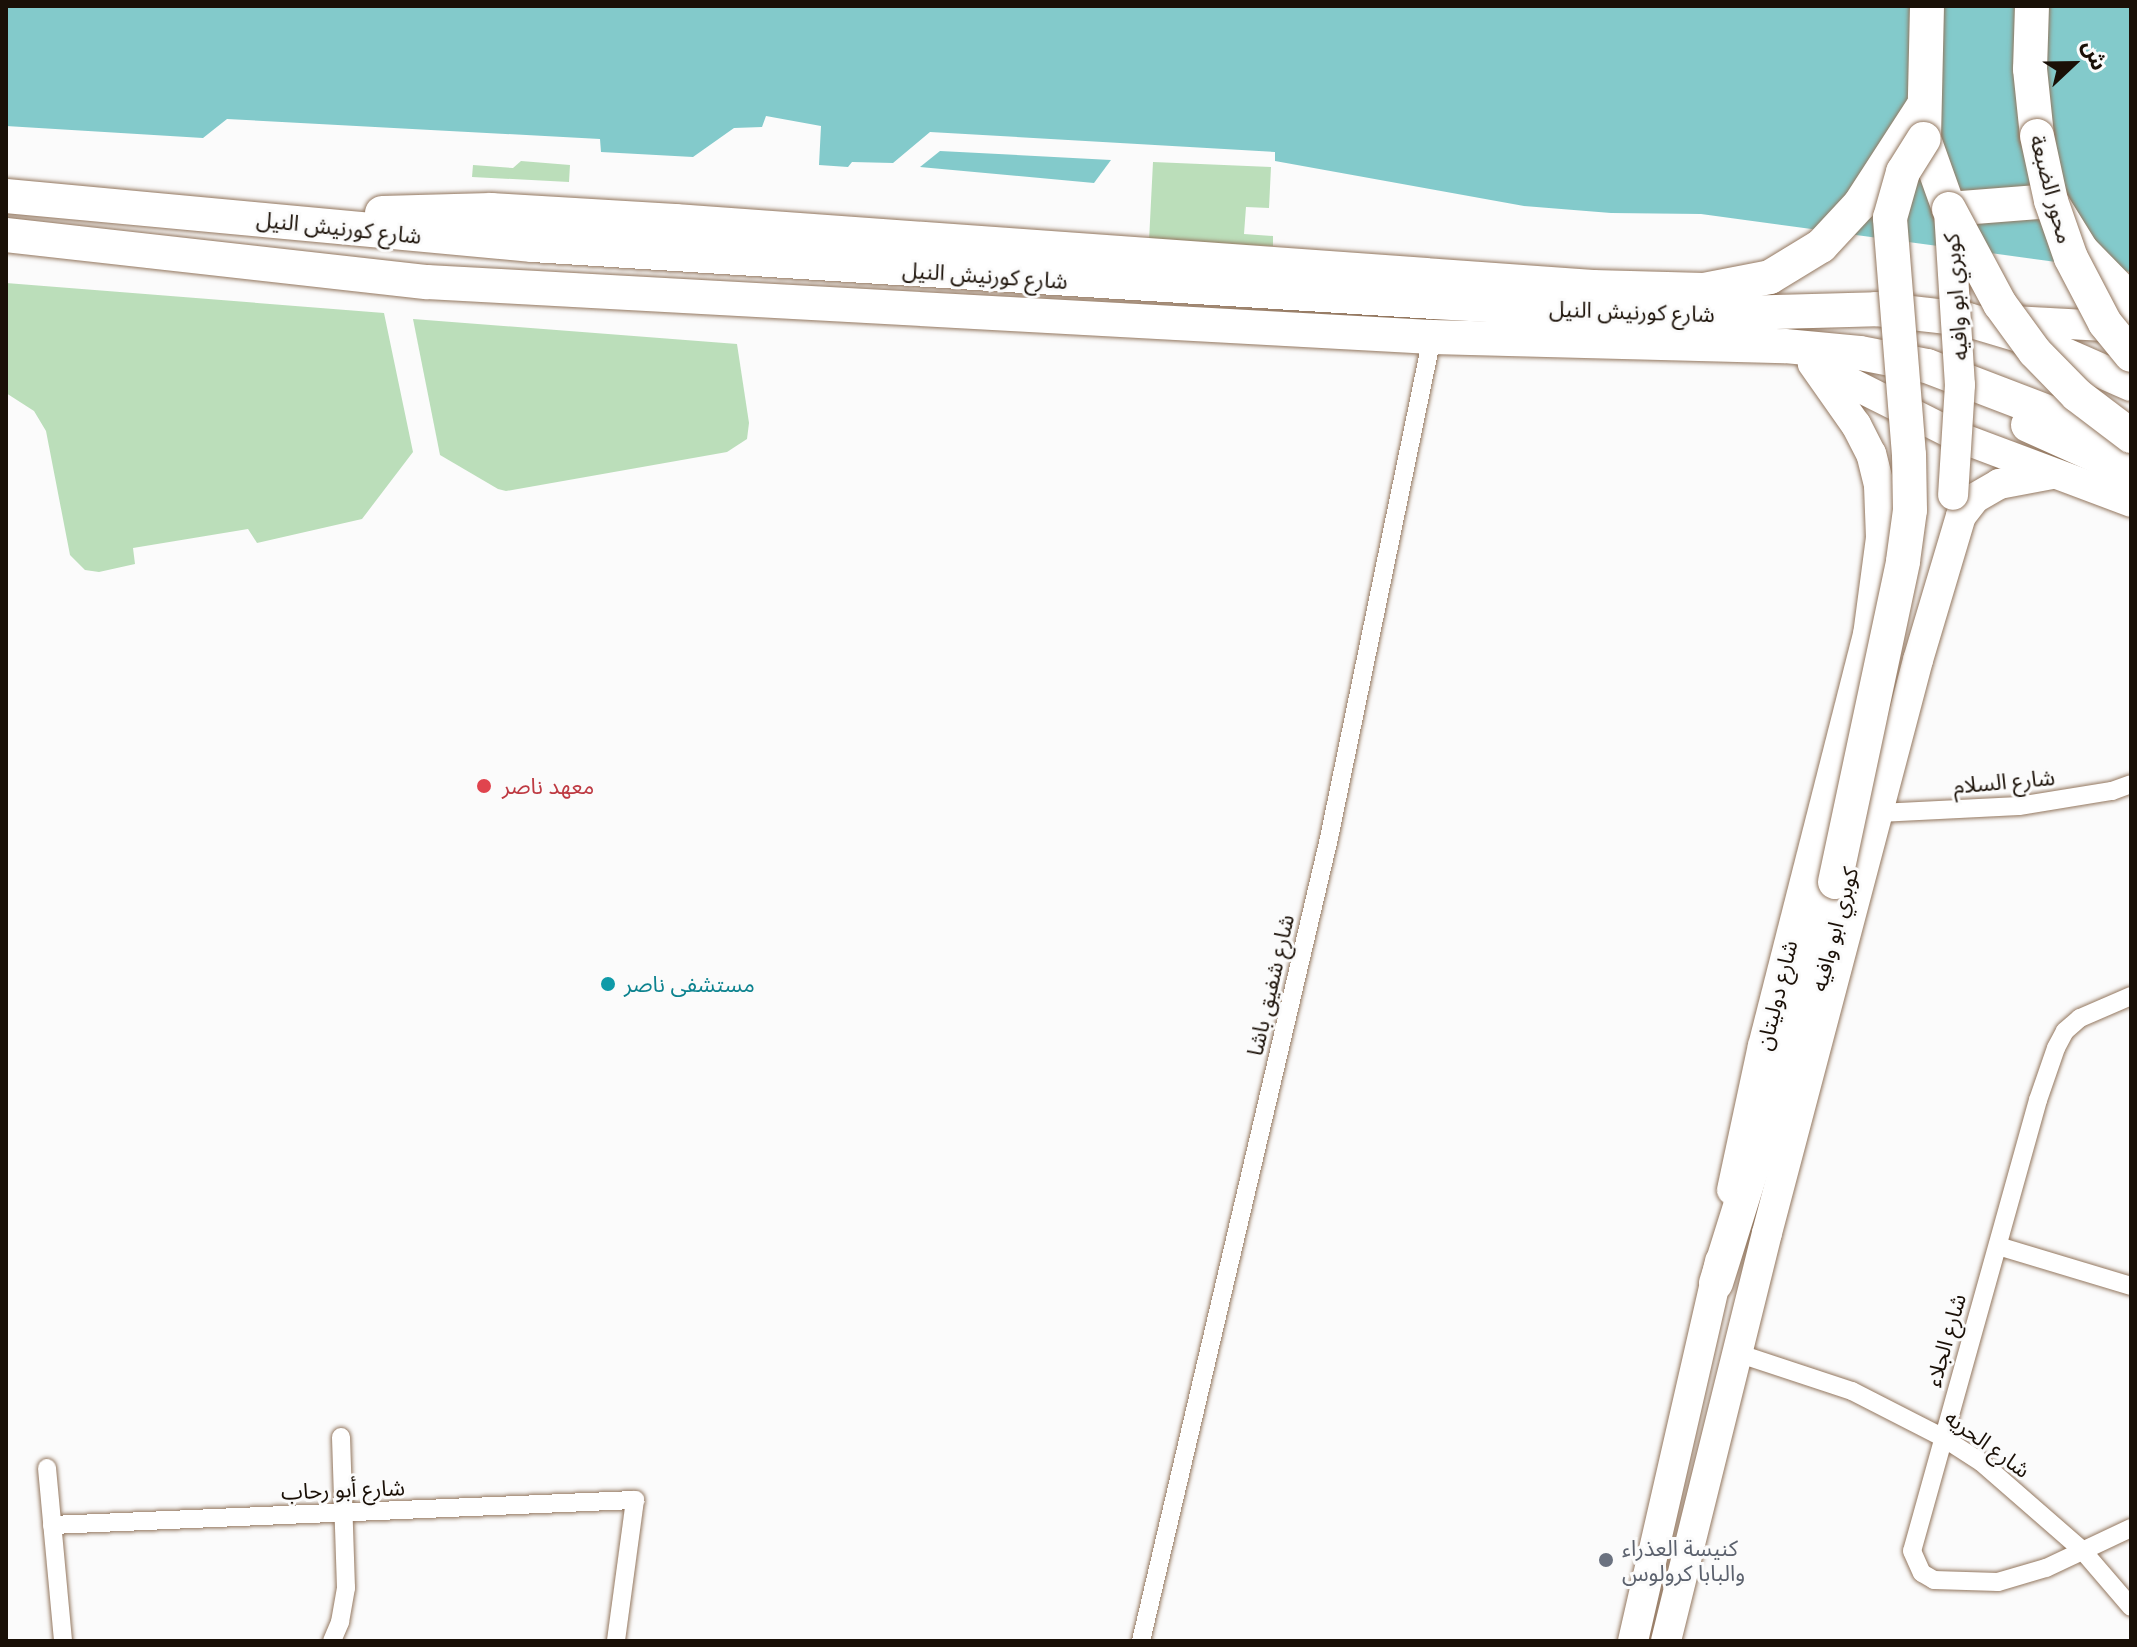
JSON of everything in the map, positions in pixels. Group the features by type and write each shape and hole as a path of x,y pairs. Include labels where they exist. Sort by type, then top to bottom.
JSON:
{"highway":[{"path":"1927,6 1923,124 1949,209 2000,304 2035,352 2077,395 2131,436"},
{"name":"محور الضبعة","path":"2032,6 2032,99 2051,201 2071,258 2092,302 2131,355"},
{"path":"282,221 384,213 491,210 1593,287 1704,290 1770,277 1821,246 1860,204 1923,124"},
{"path":"1716,1283 1803,1005 1835,882 1903,561 1910,510 1907,424 1890,218 1903,172 1923,124"},
{"name":"شارع كورنيش النيل","path":"6,196 533,245 1606,312 1667,315 1876,309 1965,319 2019,335 2131,384"},
{"path":"1949,209 2051,201 2082,251 2131,301"},
{"name":"شارع كورنيش النيل","path":"6,235 427,282 1432,337 1799,355 1860,353 1896,358 1955,376 2131,444"},
{"path":"427,282 435,275 442,255 433,236"},
{"path":"526,288 520,280 519,259 533,245"},
{"path":"1860,353 1894,379 2007,415 2131,471"}],"main road":[{"name":"كوبري ابو وافيه","path":"1648,1641 1703,1412 1953,495 1960,385 1949,209"},
{"name":"شارع كورنيش النيل","path":"1965,319 2105,326 2131,332"},
{"name":"شارع كورنيش النيل","path":"1799,355 1961,438 2131,502"},
{"name":"شارع دوليتان","path":"1633,1641 1716,1283 1753,1088 1868,635 1881,538 1879,485 1871,454 1856,425 1799,355"},
{"path":"1666,1641 1737,1353 1879,813 1961,516 1975,498 1999,484 2052,474"}],"street":[{"name":"شارع شفيق باشا","path":"1141,1641 1329,838 1432,337"},
{"name":"شارع السلام","path":"1879,813 2019,806 2112,791 2131,784"},
{"name":"شارع الجلاء","path":"2082,1550 2031,1574 1998,1582 1934,1580 1922,1573 1915,1563 1913,1539 2056,1048 2065,1031 2080,1018 2131,996"},
{"path":"1998,1246 2131,1286"},
{"name":"شارع الحريه","path":"1737,1353 1852,1391 1942,1437 1981,1462 2082,1550 2131,1607"},
{"path":"332,1641 340,1622 346,1588 341,1437"},
{"path":"47,1468 63,1641"},
{"name":"شارع أبو رحاب","path":"52,1525 635,1500 616,1641"},
{"path":"2082,1550 2131,1528"}],"green space":[{"path":"521,161 570,165 569,182 472,177 473,165 513,168"},
{"path":"1153,162 1271,167 1269,208 1246,207 1244,234 1273,236 1273,246 1149,241"},
{"path":"6,283 384,313 413,452 362,519 257,543 248,529 133,548 135,564 99,572 85,570 70,555 46,431 34,411 6,393"},
{"path":"413,319 737,344 749,423 747,439 727,452 506,491 498,489 440,455"}],"water":[{"path":"6,6 2131,6 2131,272 1701,214 1611,213 1524,206 1275,161 1275,152 930,132 893,163 852,162 848,167 819,165 821,126 766,116 762,127 734,128 693,157 601,152 600,139 227,119 203,138 6,126"},
{"path":"940,151 1111,160 1094,183 920,167"}],"place":[{"name":"معهد ناصر","path":"484,786"},
{"name":"مستشفى ناصر","path":"608,984"},
{"name":"كنيسة العذراء والبابا كرولوس","path":"1606,1560"}]}
